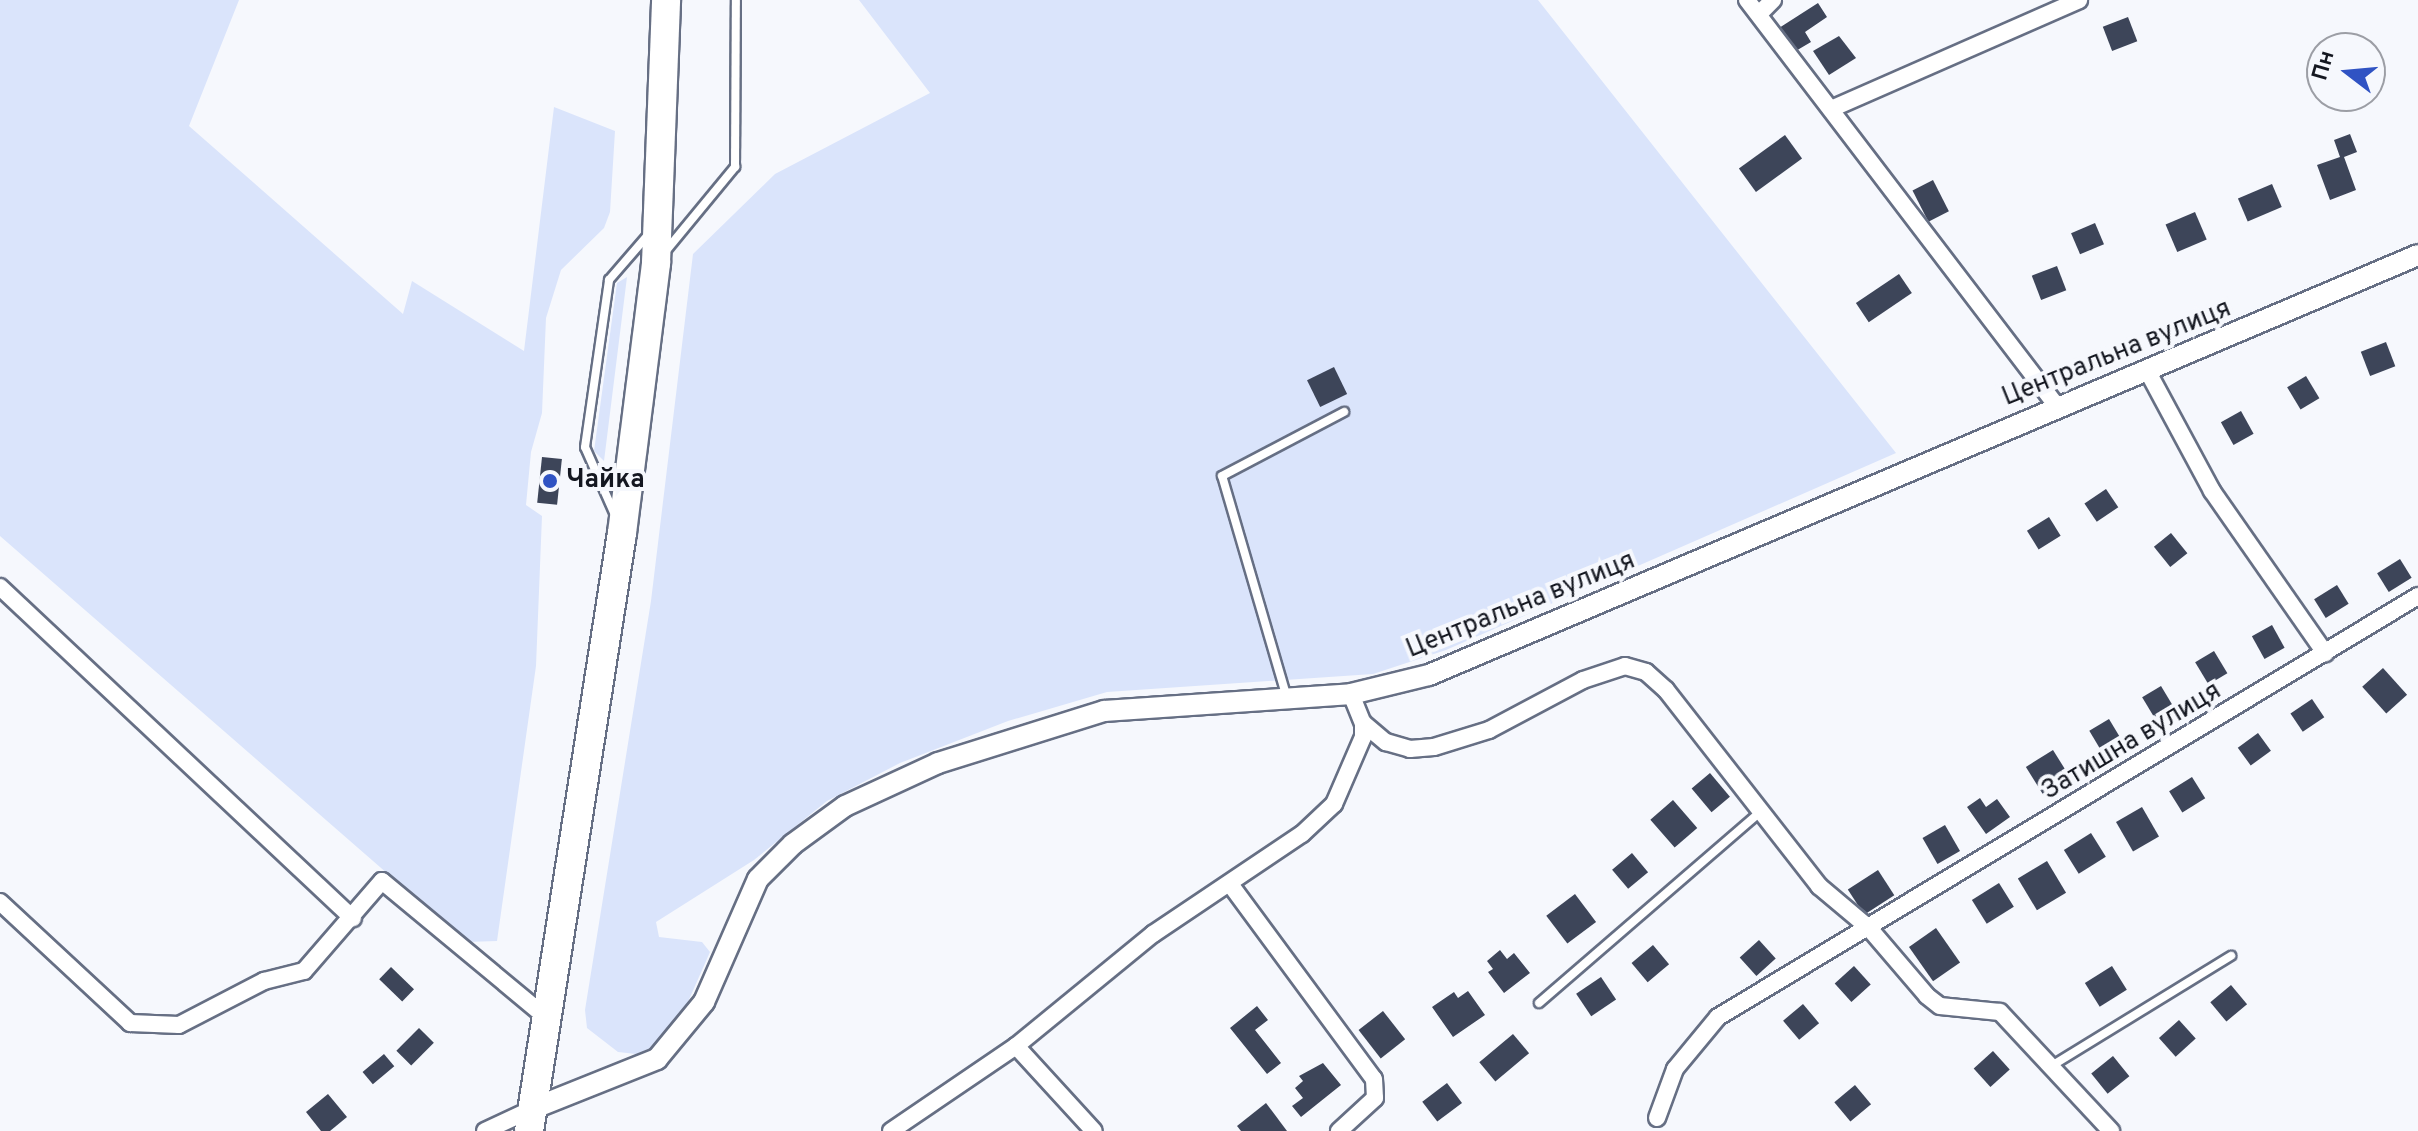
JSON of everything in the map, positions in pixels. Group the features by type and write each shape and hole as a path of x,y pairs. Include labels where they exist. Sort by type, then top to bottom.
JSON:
{"highway":[{"path":"531,1120 622,533 656,263 666,0"}],"street":[{"path":"1747,0 2056,405"},
{"path":"1759,14 1773,0"},
{"path":"1831,109 2079,0"},
{"name":"Центральна вулиця","path":"531,1120 657,1059 704,1002 758,879 793,844 845,806 938,763 1104,711 1351,694 1429,675 2056,405 2148,372 2418,255"},
{"path":"2148,372 2212,491 2325,653"},
{"path":"0,587 353,918"},
{"name":"Затишна вулиця","path":"1657,1118 1675,1069 1718,1017 2418,596"},
{"path":"1363,723 1386,742 1410,749 1434,747 1489,730 1583,680 1625,666 1646,672 1666,690 1819,886 1869,928 1940,1006 2000,1012 2053,1065 2111,1131"},
{"path":"891,1131 1016,1046 1153,934 1302,834 1334,804 1363,737 1363,723 1351,694"},
{"path":"0,902 130,1023 179,1025 264,981 304,971 382,881 548,1019"},
{"path":"1230,884 1374,1079 1375,1098 1339,1131"},
{"path":"1016,1046 1094,1131"},
{"path":"485,1131 531,1120"}],"lane":[{"path":"656,263 735,167 736,0"},
{"path":"622,533 585,447 609,280 658,222"},
{"path":"1287,699 1222,476 1344,412"},
{"path":"1539,1003 1760,812"},
{"path":"2053,1065 2231,956"}],"shaded area":[{"path":"0,0 239,0 189,126 403,314 412,281 524,351 554,107 615,131 610,212 604,228 561,270 546,318 542,413 531,452 526,505 542,516 536,666 497,941 466,942 0,536"},
{"path":"859,0 1538,0 1896,453 1446,650 1373,674 1107,692 1008,721 900,763 827,801 754,860 656,922 659,937 702,942 710,952 680,1020 656,1046 636,1054 618,1052 587,1028 585,1010 651,601 693,254 775,174 930,93"},
{"path":"627,277 604,461 594,451 617,283"}],"building":[{"path":"1818,3 1827,17 1805,32 1811,42 1794,52 1779,28"},
{"path":"2128,17 2137,41 2112,51 2103,27"},
{"path":"1839,36 1856,58 1829,75 1813,51"},
{"path":"2350,134 2357,152 2344,157 2356,190 2330,200 2317,165 2340,157 2334,140"},
{"path":"1785,135 1802,158 1756,192 1739,169"},
{"path":"1933,180 1949,211 1928,222 1913,190"},
{"path":"2272,184 2282,207 2248,221 2238,198"},
{"path":"2195,212 2207,240 2177,252 2166,225"},
{"path":"2095,223 2104,244 2080,254 2071,233"},
{"path":"2057,266 2066,290 2041,300 2032,276"},
{"path":"1899,274 1912,293 1869,322 1856,303"},
{"path":"2386,342 2395,366 2370,376 2361,352"},
{"path":"1334,367 1347,394 1320,407 1307,380"},
{"path":"2306,376 2319,398 2301,410 2287,387"},
{"path":"2241,411 2254,434 2233,445 2221,422"},
{"name":"Чайка","path":"542,457 562,459 557,505 537,503"},
{"path":"2106,489 2118,507 2097,522 2084,504"},
{"path":"2049,517 2061,536 2039,549 2027,531"},
{"path":"2171,533 2187,553 2170,567 2154,547"},
{"path":"2400,559 2412,578 2389,592 2377,573"},
{"path":"2337,585 2349,604 2326,618 2314,599"},
{"path":"2272,625 2285,648 2264,659 2252,636"},
{"path":"2214,651 2227,673 2209,685 2195,662"},
{"path":"2383,668 2407,695 2386,713 2362,687"},
{"path":"2161,686 2174,708 2156,720 2142,697"},
{"path":"2312,699 2324,717 2303,732 2290,714"},
{"path":"2109,719 2122,741 2103,753 2089,731"},
{"path":"2258,733 2271,751 2251,765 2238,748"},
{"path":"2053,750 2072,781 2045,797 2026,767"},
{"path":"1710,773 1730,797 1712,812 1692,788"},
{"path":"2192,777 2205,798 2182,813 2169,791"},
{"path":"1980,798 1986,807 1997,799 2010,817 1986,834 1967,807"},
{"path":"1673,800 1697,828 1675,848 1650,820"},
{"path":"2142,807 2159,836 2133,851 2116,822"},
{"path":"1945,825 1960,851 1937,864 1922,838"},
{"path":"2091,833 2106,857 2079,874 2064,850"},
{"path":"1632,853 1648,872 1628,889 1612,870"},
{"path":"2047,861 2066,893 2037,910 2018,879"},
{"path":"1878,870 1894,895 1864,915 1848,890"},
{"path":"1999,883 2014,907 1987,924 1972,900"},
{"path":"1575,894 1596,922 1567,944 1546,916"},
{"path":"1936,928 1960,962 1933,981 1909,947"},
{"path":"1759,940 1776,959 1756,976 1740,957"},
{"path":"1653,945 1669,964 1648,982 1632,963"},
{"path":"1500,950 1507,959 1514,953 1530,973 1504,993 1488,972 1493,969 1487,961"},
{"path":"1854,966 1871,985 1851,1002 1835,983"},
{"path":"2112,966 2127,990 2100,1007 2085,983"},
{"path":"391,967 414,989 402,1001 379,979"},
{"path":"1601,977 1616,999 1591,1016 1576,994"},
{"path":"2231,985 2247,1004 2226,1022 2210,1002"},
{"path":"1468,991 1485,1015 1453,1037 1432,1007 1454,992 1458,998"},
{"path":"1803,1004 1819,1023 1799,1040 1783,1021"},
{"path":"1257,1006 1268,1020 1255,1030 1281,1063 1267,1074 1230,1028"},
{"path":"1383,1011 1405,1039 1381,1058 1359,1030"},
{"path":"2179,1020 2196,1039 2176,1057 2159,1038"},
{"path":"419,1028 434,1043 411,1065 396,1051"},
{"path":"1513,1034 1529,1053 1495,1081 1479,1062"},
{"path":"1993,1051 2010,1070 1990,1087 1974,1068"},
{"path":"384,1054 394,1066 373,1084 363,1072"},
{"path":"2113,1056 2129,1076 2108,1094 2091,1074"},
{"path":"1323,1063 1341,1085 1301,1117 1292,1106 1303,1098 1295,1088 1303,1081 1299,1076"},
{"path":"1447,1083 1462,1103 1437,1122 1422,1102"},
{"path":"1855,1085 1871,1104 1850,1122 1834,1102"},
{"path":"328,1094 347,1117 330,1131 321,1131 306,1112"},
{"path":"1266,1103 1287,1131 1241,1131 1237,1126"}],"place":[{"name":"Чайка","path":"550,481"}]}
